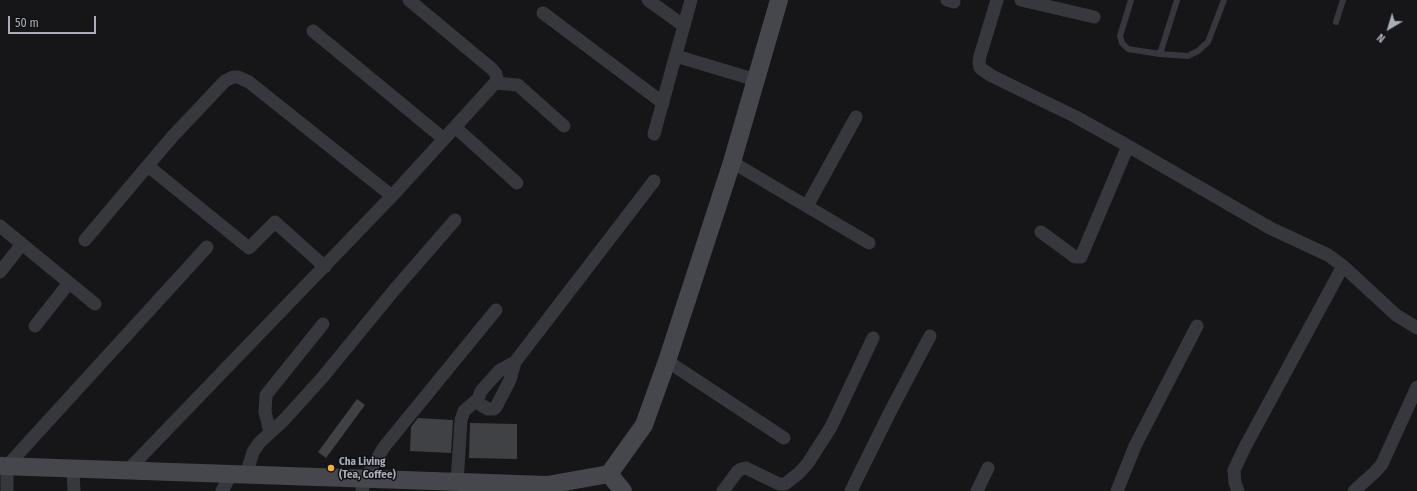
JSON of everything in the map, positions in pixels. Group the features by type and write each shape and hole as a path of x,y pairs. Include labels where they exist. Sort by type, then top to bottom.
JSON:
{"main road":[{"path":"3,466 239,475 363,485 431,486 547,485 560,487 609,474 644,425 667,361 732,162 779,0"},
{"path":"609,474 624,491"}],"street":[{"path":"127,471 392,196 496,83 496,74 492,69 409,0"},
{"path":"648,0 684,26"},
{"path":"654,134 691,0"},
{"path":"997,0 979,62 980,68 986,73 1076,117 1262,223 1328,255 1343,266 1391,311 1417,328"},
{"path":"1021,0 1094,17"},
{"path":"543,13 663,103"},
{"path":"313,31 444,139"},
{"path":"676,56 756,80"},
{"path":"85,240 172,136 226,81 233,77 238,77 249,82 392,196"},
{"path":"496,83 518,85 564,126"},
{"path":"807,206 856,117"},
{"path":"455,127 517,183"},
{"path":"1041,232 1075,257 1080,257 1128,146"},
{"path":"732,162 869,243"},
{"path":"148,166 249,248 275,222 325,266"},
{"path":"478,399 478,402 484,408 492,409 496,407 510,380 515,362 654,181"},
{"path":"222,491 239,475 260,442 283,421 322,378 395,289 455,220"},
{"path":"0,226 95,304"},
{"path":"0,272 22,244"},
{"path":"7,491 3,466 207,247"},
{"path":"1238,491 1235,483 1234,470 1343,266"},
{"path":"35,326 69,283"},
{"path":"363,485 389,440 496,310"},
{"path":"270,432 265,412 266,395 323,324"},
{"path":"1117,491 1135,446 1197,326"},
{"path":"851,491 930,336"},
{"path":"724,491 737,472 741,469 746,468 779,484 785,484 799,473 808,463 831,427 873,338"},
{"path":"667,361 784,438"},
{"path":"468,485 461,420 464,411 478,399 480,391 494,376 515,362"},
{"path":"1354,491 1382,464 1417,387"},
{"path":"977,491 988,468"},
{"path":"73,469 74,491"}],"lane":[{"path":"1131,0 1120,36 1122,43 1128,49 1160,54 1188,56 1198,51 1208,42 1224,0"},
{"path":"1160,54 1178,0"},
{"path":"1336,22 1342,0"}],"building":[{"path":"357,399 365,405 326,458 318,452"},
{"path":"418,418 453,420 451,453 410,451 411,427"},
{"path":"470,423 517,424 517,459 469,458"}],"place":[{"name":"Cha Living (Tea, Coffee)","path":"331,468"}]}
